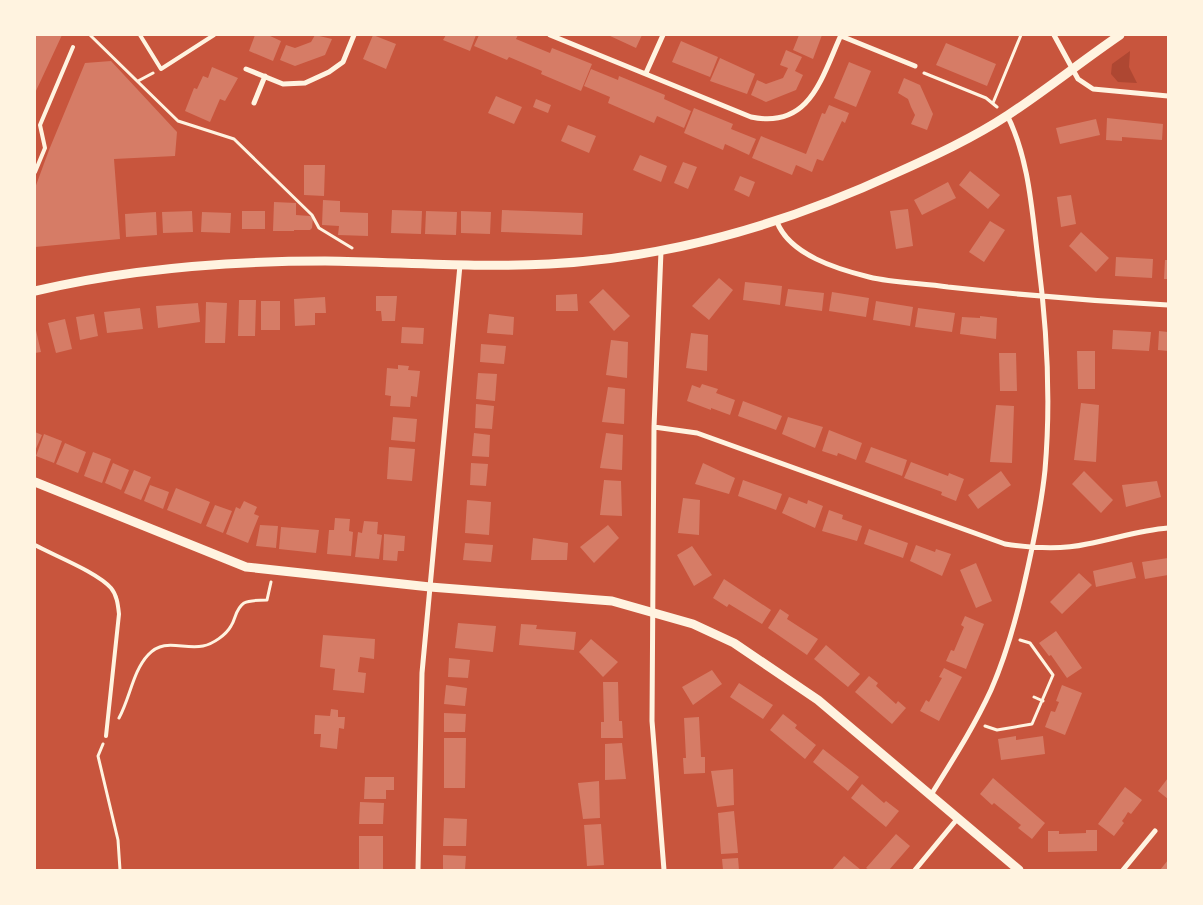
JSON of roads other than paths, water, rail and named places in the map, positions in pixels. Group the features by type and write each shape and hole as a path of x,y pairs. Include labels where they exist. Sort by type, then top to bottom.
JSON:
{"street":[{"path":"246,69 284,84 305,83 329,72 343,62 354,35"},
{"path":"550,35 751,117 764,120 783,118 800,110 812,95 841,35 915,66"},
{"path":"646,73 663,35"},
{"path":"1054,35 1078,79 1093,89 1168,96"},
{"path":"35,291 76,281 180,266 236,263 361,262 460,265 550,264 661,251 716,239 778,222 869,186 950,149 1007,115 1120,35"},
{"path":"254,103 265,76"},
{"path":"931,795 975,722 992,688 1009,638 1033,548 1045,470 1047,391 1043,298 1031,205 1019,150 1007,115"},
{"path":"778,222 781,231 801,250 838,267 870,277 1043,298 1168,305"},
{"path":"661,251 654,427 652,721 664,870"},
{"path":"418,870 422,673 460,265"},
{"path":"654,427 698,433 1005,544 1033,548 1085,545 1154,529 1168,528"},
{"path":"35,482 227,561 246,567 273,572 612,602 693,624 734,643 818,700 1019,870"},
{"path":"915,870 958,818"},
{"path":"1123,870 1155,831"}],"lane":[{"path":"140,35 161,69 214,35"},
{"path":"35,172 45,148 40,125 73,47"},
{"path":"35,545 103,580 112,590 117,600 119,614 106,736"}]}
